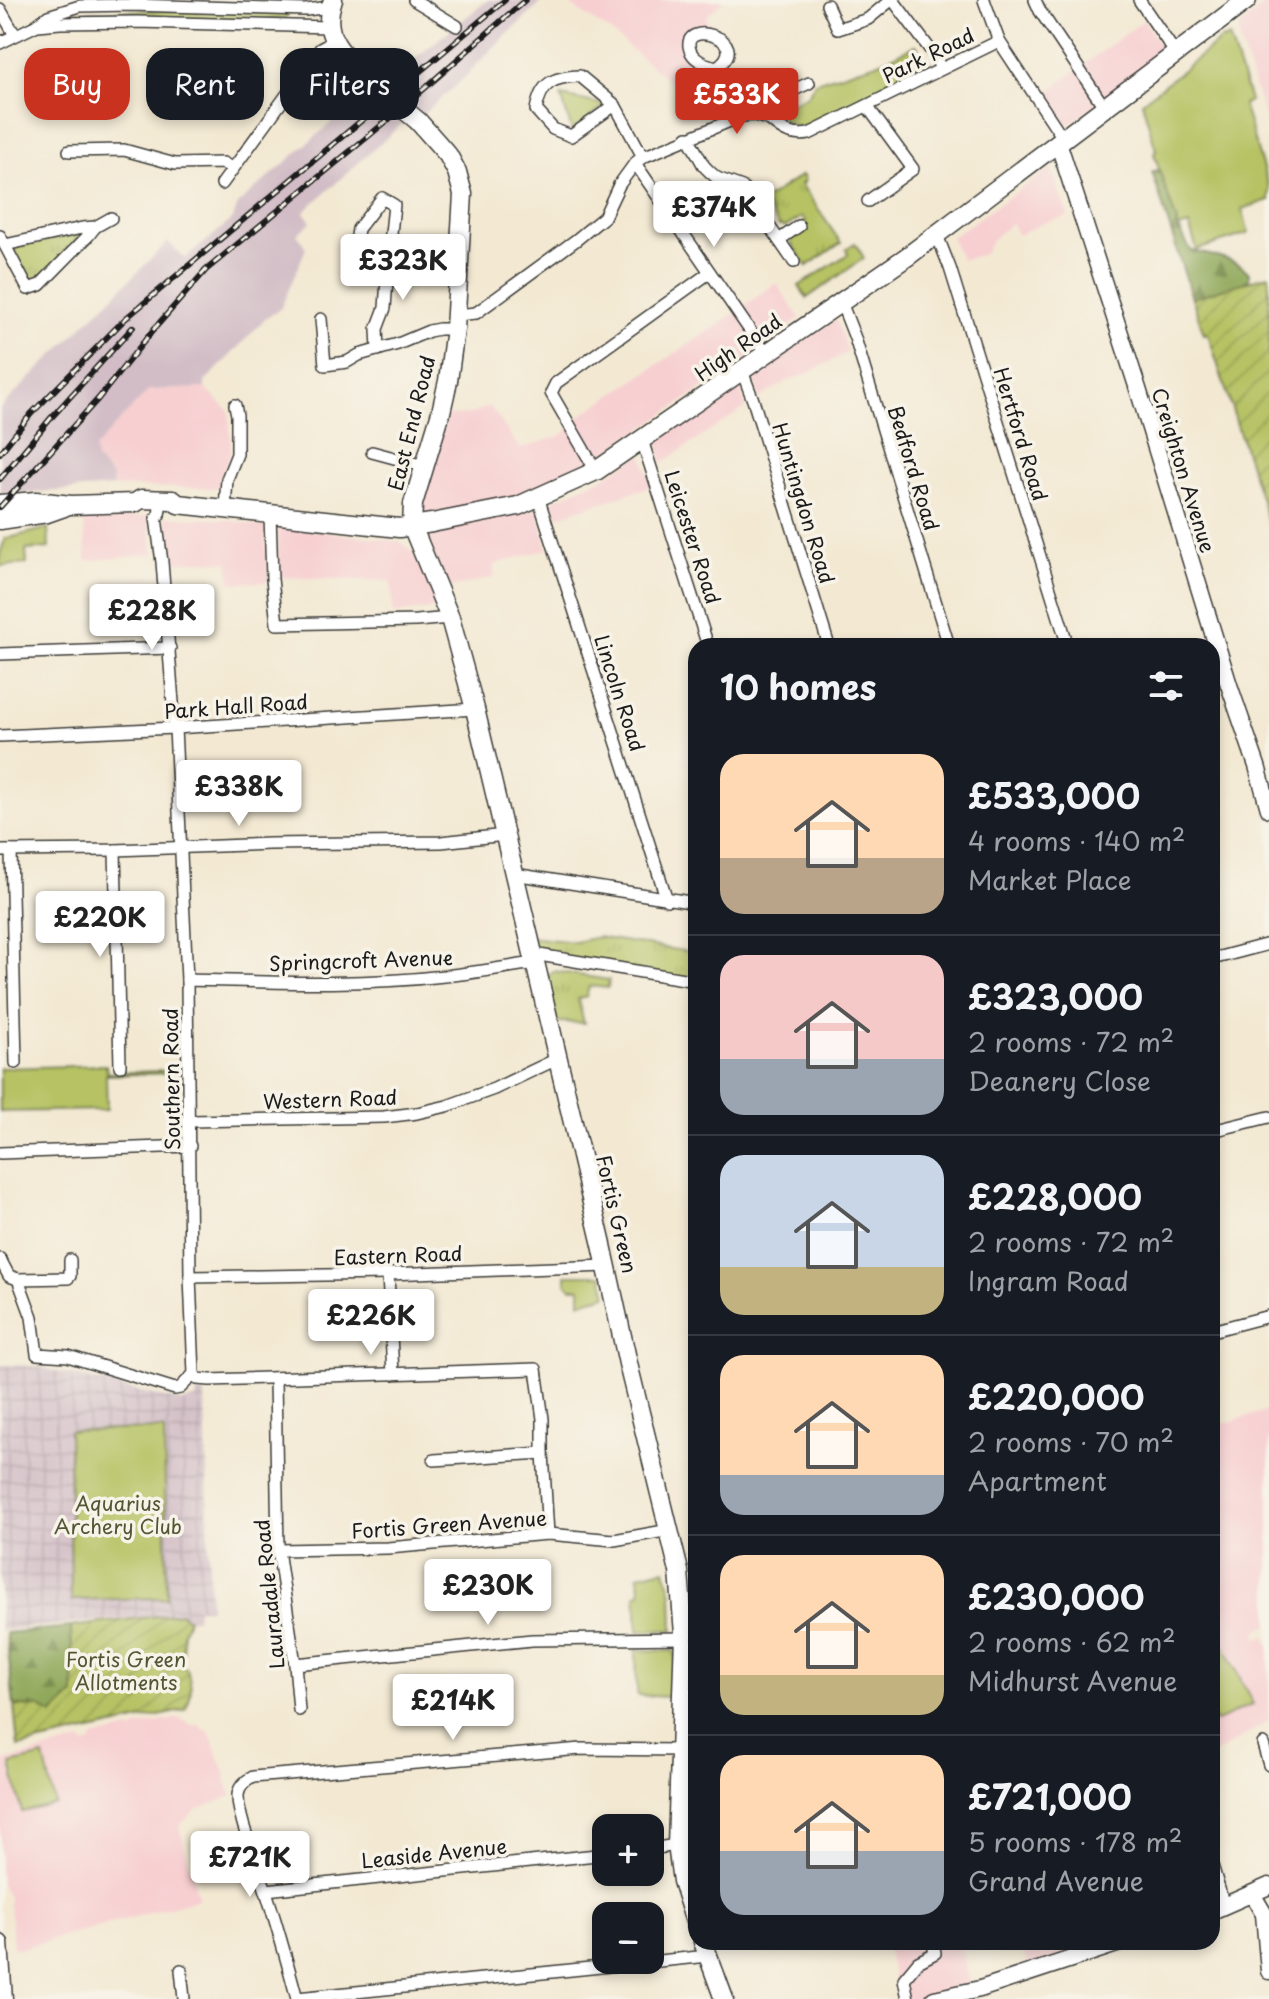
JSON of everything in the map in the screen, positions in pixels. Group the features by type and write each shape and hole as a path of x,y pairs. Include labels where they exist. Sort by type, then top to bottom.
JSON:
{"main road":[{"name":"High Road","path":"165,510 225,509 388,527 412,526 518,506 596,471 937,235 1247,0"},
{"path":"331,4 331,34"},
{"name":"East End Road","path":"331,34 373,84 418,121 448,155 463,194 448,381 413,504 412,526"},
{"name":"High Road","path":"0,504 45,501 71,505 135,503 141,499 173,500 165,510"},
{"name":"High Road","path":"0,520 47,513 71,505"},
{"name":"Fortis Green","path":"412,526 450,618 475,709 679,1571 684,1638 680,1750 684,1855 688,1880"},
{"path":"705,1950 724,1999"}],"street":[{"path":"414,0 457,26"},
{"path":"827,5 838,29 868,19 892,0 941,68"},
{"path":"984,0 999,41"},
{"path":"1035,0 1105,108"},
{"path":"1139,0 1176,54"},
{"path":"0,43 48,16 80,6 292,10 331,4"},
{"path":"0,9 15,35"},
{"path":"35,26 137,22 331,34"},
{"path":"222,184 331,34"},
{"name":"Park Road","path":"770,120 791,135 809,134 999,41 1060,140"},
{"path":"717,67 742,116"},
{"path":"615,105 571,136 553,129 536,110 538,95 546,85 565,77 580,76 615,105 639,160 709,273 766,354"},
{"path":"321,319 325,365 347,362 476,313 604,217 619,185 639,160 742,116 755,115 770,120 778,100 809,83"},
{"path":"867,106 913,169 868,201"},
{"path":"688,137 704,166 717,178 742,187 794,262"},
{"name":"Creighton Avenue","path":"1060,140 1216,638"},
{"path":"69,151 124,150 175,164 223,163 232,168"},
{"path":"378,350 377,329 385,308 394,205 382,198 358,229 355,249 389,252"},
{"path":"95,227 2,241 28,289 40,285 95,227 111,218"},
{"path":"779,240 799,226"},
{"name":"Hertford Road","path":"937,235 1066,638"},
{"path":"596,471 551,393 556,383 709,273"},
{"name":"Bedford Road","path":"841,302 855,338 947,638"},
{"name":"Huntingdon Road","path":"742,371 827,638"},
{"path":"225,509 227,479 237,454 235,405"},
{"name":"Leicester Road","path":"642,440 705,638"},
{"path":"372,452 424,466"},
{"name":"Lincoln Road","path":"538,497 667,900"},
{"name":"Southern Road","path":"165,510 187,980 194,1374"},
{"path":"270,514 277,624 450,618"},
{"path":"0,654 170,648"},
{"name":"Creighton Avenue","path":"1220,652 1269,809"},
{"name":"Park Hall Road","path":"0,736 475,709"},
{"path":"16,1063 6,851 441,842 505,835"},
{"path":"115,850 120,1066"},
{"path":"514,874 688,902"},
{"path":"1220,957 1269,944"},
{"name":"Springcroft Avenue","path":"187,980 387,980 444,976 534,958 688,980"},
{"name":"Western Road","path":"190,1121 384,1117 417,1113 494,1089 557,1059"},
{"path":"1220,1129 1269,1117"},
{"path":"0,1153 190,1146"},
{"path":"0,1259 9,1276 18,1279 68,1278 70,1260"},
{"name":"Eastern Road","path":"190,1277 607,1266"},
{"path":"388,1274 393,1374"},
{"path":"18,1279 32,1317 37,1354 68,1356 175,1389 194,1374 202,1380 275,1379 536,1369 543,1419 548,1534"},
{"path":"1220,1329 1269,1316"},
{"name":"Lauradale Road","path":"275,1379 278,1550 299,1710"},
{"path":"434,1460 543,1453"},
{"name":"Fortis Green Avenue","path":"278,1550 388,1548 548,1534 614,1540 670,1530"},
{"path":"295,1664 532,1640 684,1638"},
{"path":"1263,1744 1269,1765"},
{"path":"680,1750 581,1749 253,1777 241,1785 238,1795 240,1811 297,1998 697,1950"},
{"path":"664,1851 684,1855"},
{"name":"Leaside Avenue","path":"266,1890 592,1855"},
{"path":"1220,1907 1269,1886"},
{"path":"1252,1894 1264,1914 1269,1971"},
{"path":"0,1943 4,1999"},
{"path":"908,1999 904,1979 918,1962 935,1953 934,1950"},
{"path":"934,1999 981,1994 1101,1950"},
{"path":"181,1970 184,1999"}],"shaded area":[{"path":"488,0 542,0 460,82 422,115 419,113 419,55"},
{"path":"562,0 724,0 707,16 708,25 689,29 682,42 682,51 693,68 669,81 611,32"},
{"path":"1269,1 1269,132 1239,31 1242,24"},
{"path":"1144,20 1165,53 1063,129 1042,96"},
{"path":"406,120 304,212 311,222 297,234 306,248 281,308 264,320 205,382 205,388 149,390 111,430 95,449 96,459 112,477 113,487 0,495 0,408 168,242 185,259 233,219 238,204 332,122"},
{"path":"1051,168 1068,216 1018,235 1011,223 992,240 984,254 962,260 950,238"},
{"path":"776,283 800,318 752,356 607,452 609,456 517,496 425,516 421,513 419,508 447,416 472,414 490,406 520,449 560,436 580,416"},
{"path":"836,320 848,352 759,398 753,375"},
{"path":"739,386 746,407 662,463 658,442"},
{"path":"205,388 229,411 231,452 219,488 113,487 112,476 95,459 95,449 111,430 149,390"},
{"path":"642,454 652,486 556,517 551,501 598,480"},
{"path":"537,509 548,549 493,565 495,577 451,588 423,534"},
{"path":"148,516 154,554 86,561 84,517"},
{"path":"165,516 229,520 265,527 268,582 231,583 228,562 166,564"},
{"path":"278,526 399,541 412,551 438,608 393,614 391,581 279,577"},
{"path":"0,1365 35,1366 182,1402 196,1399 196,1393 205,1393 210,1608 197,1608 196,1619 188,1619 181,1613 0,1630"},
{"path":"1269,1410 1269,1625 1259,1629 1256,1635 1257,1638 1265,1636 1269,1646 1269,1721 1220,1751 1220,1425"},
{"path":"178,1718 192,1725 200,1724 203,1730 208,1729 233,1796 196,1810 179,1826 199,1899 13,1948 8,1898 1,1883 0,1762 81,1741 85,1745 92,1743 93,1738"},
{"path":"888,1950 962,1950 971,1991 934,1999 898,1999"},
{"path":"1023,1950 1069,1950 1071,1959 1030,1973"}],"green space":[{"path":"132,10 285,12 287,16 285,19 73,19 67,16 69,13"},
{"path":"1229,37 1250,101 1243,104 1269,188 1269,200 1242,209 1249,233 1197,250 1189,225 1179,228 1154,154 1156,150 1142,102 1222,39"},
{"path":"916,45 929,64 928,69 816,125 797,127 783,121 780,113 782,107 808,95 815,82 880,62"},
{"path":"561,96 606,105 572,131"},
{"path":"1159,169 1179,228 1190,250 1236,263 1249,273 1249,279 1192,298 1152,172"},
{"path":"802,175 805,181 801,184 841,243 807,266 791,243 791,235 806,221 802,217 786,227 779,226 763,201"},
{"path":"80,233 38,282 30,280 14,249"},
{"path":"855,243 864,258 807,298 799,286 848,254 846,249"},
{"path":"1269,275 1269,525 1208,334 1204,334 1192,298"},
{"path":"48,528 49,548 26,550 27,564 0,566 5,539"},
{"path":"529,937 575,942 598,937 688,952 688,981 533,954"},
{"path":"554,971 609,980 608,988 589,986 586,997 578,999 584,1023 557,1022 547,977"},
{"path":"106,1065 107,1073 180,1070 180,1073 106,1075 107,1110 0,1112 0,1068"},
{"path":"566,1275 602,1275 607,1295 580,1302 580,1288 571,1288 566,1283"},
{"name":"Aquarius Archery Club","path":"164,1429 167,1598 71,1600 69,1431"},
{"path":"665,1569 672,1594 673,1630 638,1631 636,1594 641,1593 638,1575"},
{"name":"Fortis Green Allotments","path":"181,1613 188,1619 183,1631 182,1665 187,1669 191,1690 185,1710 18,1747 14,1706 40,1707 52,1715 74,1694 71,1627"},
{"path":"71,1627 74,1694 52,1715 40,1707 14,1706 6,1633"},
{"path":"1220,1637 1253,1704 1220,1720"},
{"path":"636,1650 674,1651 682,1698 637,1695"},
{"path":"44,1756 55,1804 22,1812 11,1764"}],"railway":[{"path":"0,453 31,414 125,319 505,0"},
{"path":"0,507 98,399 206,270 400,110 525,0"},
{"path":"0,479 133,327"}]}
